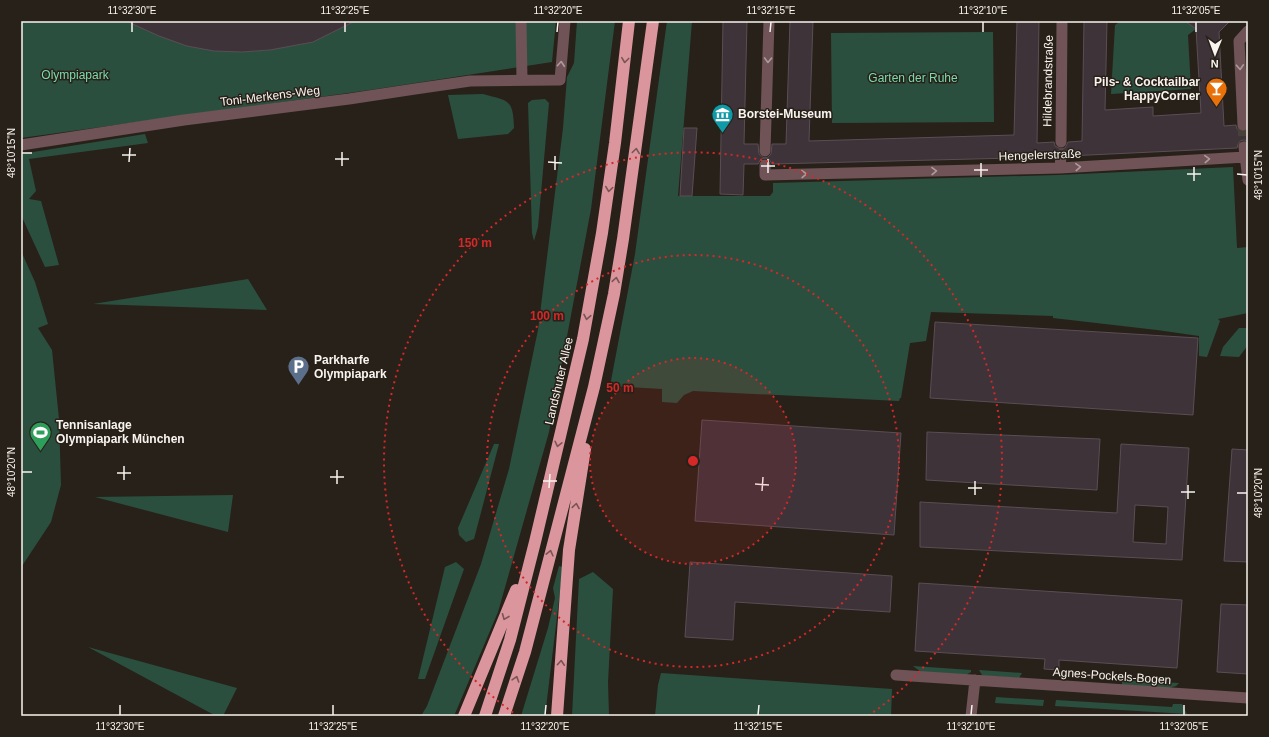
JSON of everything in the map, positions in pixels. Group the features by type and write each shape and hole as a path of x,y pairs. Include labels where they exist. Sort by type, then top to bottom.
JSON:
{"highway":[{"name":"Landshuter Allee","path":"485,716 510,640 583,339 602,233 615,143 629,21"},
{"path":"504,716 525,652 594,387 614,294 636,152 653,21"},
{"path":"557,716 569,550 594,387"},
{"path":"464,716 535,542"}],"street":[{"path":"521,21 522,80"},
{"name":"Toni-Merkens-Weg","path":"21,145 184,120 349,99 415,88 470,82 560,80 565,21"},
{"path":"765,151 769,21"},
{"name":"Hildebrandstraße","path":"1061,142 1062,21"},
{"path":"1244,125 1239,41 1248,31"},
{"name":"Hengelerstraße","path":"765,170 1060,168 1244,152 1248,180"},
{"path":"1060,168 1061,156"},
{"name":"Agnes-Pockels-Bogen","path":"896,675 1248,698"},
{"path":"971,716 975,680"}],"green space":[{"name":"Olympiapark","path":"21,21 556,21 552,62 370,90 21,138"},
{"path":"577,21 615,21 591,209 549,432 498,612 454,716 421,716 427,706 481,564 509,469 538,330 563,128 567,77 574,63"},
{"path":"667,21 692,21 678,196 770,196 773,192 773,183 1058,175 1233,167 1237,248 1248,247 1248,313 1218,319 1220,321 1207,357 1199,356 1199,336 1053,318 1053,316 931,312 926,341 910,343 901,398 899,401 693,391 684,395 677,403 662,402 662,389 610,386 635,254"},
{"path":"1121,21 1196,21 1194,28 1196,29 1188,35 1191,89 1111,94 1115,25"},
{"name":"Garten der Ruhe","path":"993,32 994,122 832,123 831,33"},
{"path":"483,94 504,100 511,106 514,128 508,134 458,139 448,95"},
{"path":"545,99 549,103 538,227 534,241 532,233 528,103 532,100"},
{"path":"145,134 148,143 29,159 36,191 29,199 41,201 59,265 45,267 21,215 21,154"},
{"name":"Tennisanlage Olympiapark München","path":"21,251 35,282 48,324 38,328 52,350 59,419 61,485 51,522 22,566 21,598"},
{"path":"248,279 267,310 93,304"},
{"path":"1239,328 1248,328 1248,345 1239,357 1220,356 1223,347"},
{"path":"494,444 499,444 474,539 466,542 459,535 458,528"},
{"path":"233,495 228,532 95,497"},
{"path":"456,562 464,569 425,679 418,679 445,567"},
{"path":"559,566 563,567 545,716 521,716 548,628 555,598 553,588"},
{"path":"593,572 613,589 608,682 609,716 572,716 579,579"},
{"path":"88,647 237,688 223,716 216,716"},
{"path":"913,666 971,670 971,672 966,675 921,672"},
{"path":"979,670 1022,673 1019,678 984,676"},
{"path":"661,673 892,689 891,716 655,716 658,685"},
{"path":"1122,680 1179,683 1176,686 1169,688 1122,685"},
{"path":"996,697 1044,700 1043,706 995,703"},
{"path":"1056,700 1172,707 1173,704 1182,704 1187,714 1055,706"}],"building":[{"path":"126,21 355,21 313,42 270,50 242,52 214,51 187,46 159,36"},
{"path":"723,21 747,21 744,144 758,144 759,154 764,158 771,154 772,144 786,144 790,21 813,21 809,141 1014,135 1017,21 1039,21 1037,143 1054,142 1055,146 1061,149 1056,152 1054,157 772,164 769,159 765,158 761,159 758,164 744,164 743,195 720,194"},
{"path":"1084,21 1107,21 1105,110 1153,107 1153,116 1201,113 1196,29 1185,21 1230,21 1219,32 1224,126 1236,125 1237,129 1243,132 1248,130 1248,141 1240,141 1237,148 1068,156 1065,151 1061,149 1065,148 1068,142 1082,141"},
{"path":"684,128 697,128 692,196 680,196"},
{"path":"935,322 1198,338 1193,415 930,398"},
{"path":"702,420 901,433 894,535 695,521"},
{"path":"927,432 1100,439 1097,490 926,480"},
{"path":"1121,444 1189,448 1182,560 920,547 920,502 1117,513","holes":["1135,505 1168,507 1166,544 1133,542"]},
{"path":"1232,449 1248,450 1248,562 1224,561"},
{"path":"690,562 892,576 890,612 735,602 733,640 685,637"},
{"path":"919,583 1182,600 1177,668 1059,660 1059,670 1044,669 1045,659 915,651"},
{"path":"1221,604 1248,605 1248,674 1217,672"}],"tunnel":[{"path":"1243,125 1244,147"}],"place":[{"name":"Pils- & Cocktailbar HappyCorner","path":"1216,108"},
{"name":"Borstei-Museum","path":"723,134"},
{"name":"Parkharfe Olympiapark","path":"298,386"},
{"name":"Tennisanlage Olympiapark München","path":"40,452"}]}
